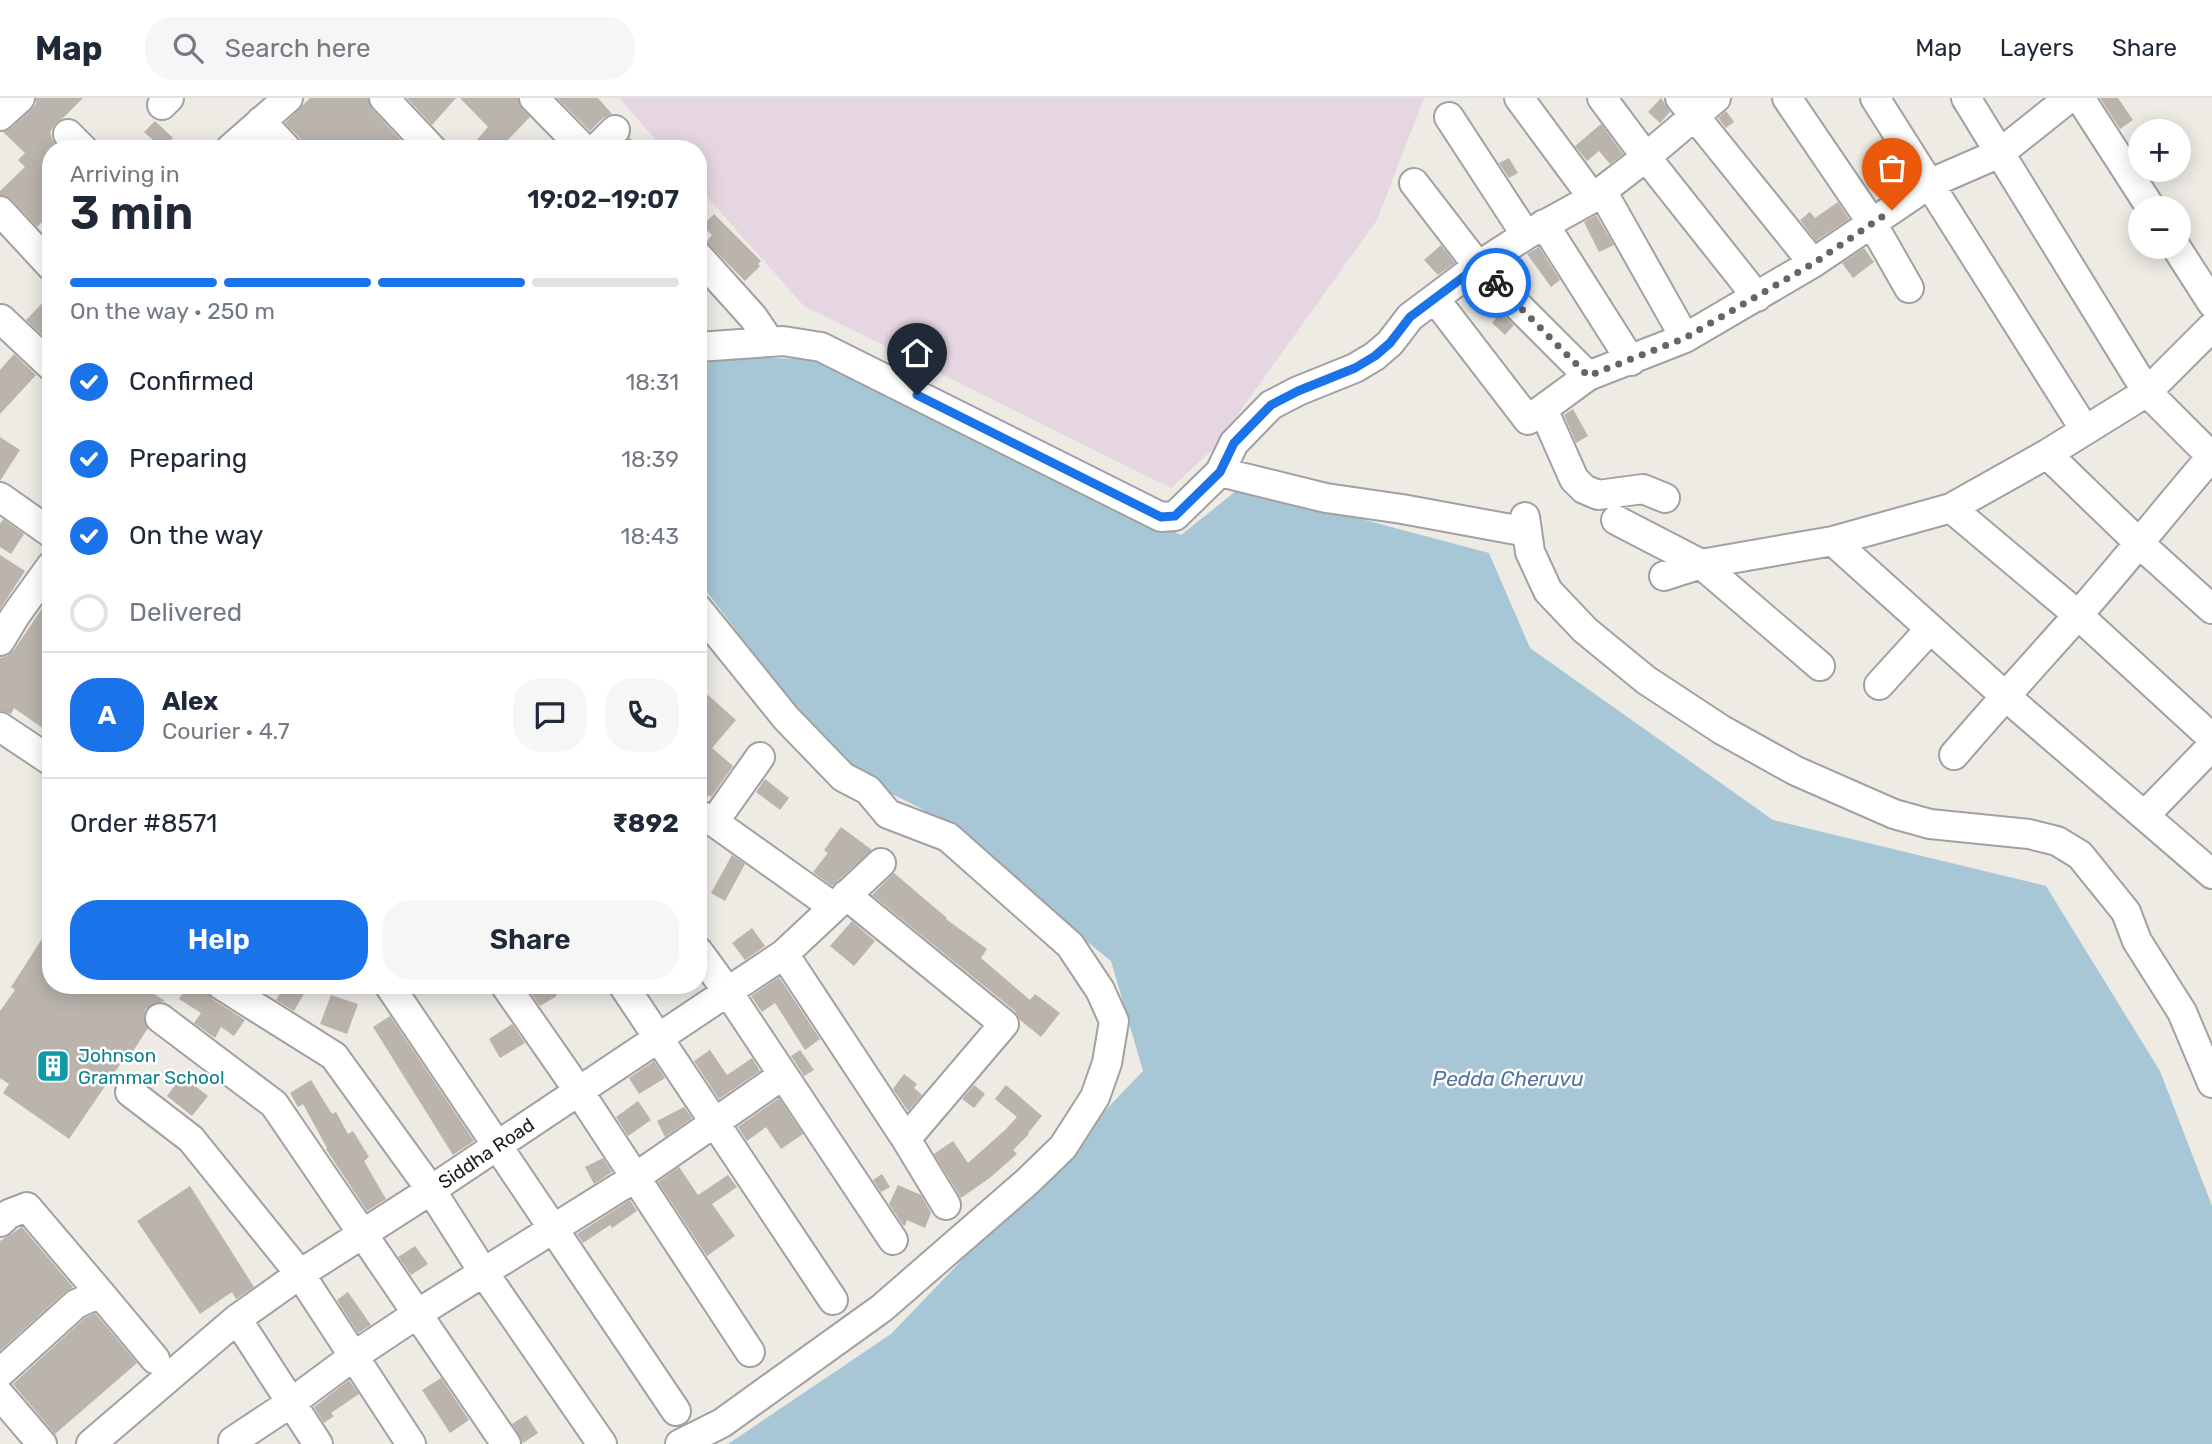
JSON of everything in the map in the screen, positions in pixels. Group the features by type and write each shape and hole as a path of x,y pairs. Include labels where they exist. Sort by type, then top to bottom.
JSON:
{"street":[{"path":"0,116 20,98"},
{"path":"240,140 288,98"},
{"path":"384,98 424,140"},
{"path":"534,98 575,140"},
{"path":"1519,98 1597,194 1685,338"},
{"path":"1602,98 1757,296"},
{"path":"707,346 783,341 821,347 1161,517 1175,516 1220,472 1234,443 1271,405 1355,368 1375,356 1390,343 1410,317 1478,266 1535,229 1597,194 1646,157 1687,106 1716,98"},
{"path":"1787,98 1872,223 1909,288"},
{"path":"1875,98 2085,430"},
{"path":"1954,755 2004,695 2140,544 2212,457 2147,391 1966,98"},
{"path":"1435,299 1528,421 1588,376 1685,338 1814,263 1931,183 2000,153 2069,98"},
{"path":"2080,98 2143,196"},
{"path":"1687,106 1814,263"},
{"path":"1449,117 1631,361"},
{"path":"261,121 279,140"},
{"path":"1414,183 1478,266 1588,376"},
{"path":"0,211 42,256"},
{"path":"2184,259 2212,303"},
{"path":"707,266 753,317 770,342"},
{"path":"1,319 42,358"},
{"path":"1664,576 1701,564 1833,541 1951,508 2047,454 2147,391 2212,327"},
{"path":"1543,409 1574,479 1584,489 1598,495 1643,489 1665,498"},
{"path":"2047,454 2212,609"},
{"path":"1220,472 1326,498 1526,524 1530,552 1548,591 1585,630 1646,680 1722,730 1796,771 1894,814 1930,824 2029,834 2057,841 2080,855 2126,912 2137,941 2182,1012 2212,1083"},
{"path":"0,497 42,527"},
{"path":"1951,508 2078,615 2212,738"},
{"path":"1616,520 1701,564 1820,666"},
{"path":"1833,541 2004,695 2212,874"},
{"path":"0,642 7,611 42,575"},
{"path":"680,1444 722,1423 882,1308 1037,1173 1063,1147 1095,1097 1107,1063 1114,1021 1100,990 1070,945 948,837 888,814 867,790 843,777 786,718 707,620"},
{"path":"1879,685 1930,629"},
{"path":"0,727 42,755"},
{"path":"2145,815 2212,746"},
{"path":"707,817 760,757"},
{"path":"707,819 839,901 1004,1024 906,1139"},
{"name":"Siddha Road","path":"91,1444 237,1319 300,1274 431,1190 784,954 881,863"},
{"path":"784,954 906,1139 946,1205"},
{"path":"707,963 893,1240"},
{"path":"238,994 334,1056 431,1190 484,1273 602,1444"},
{"path":"395,994 676,1411"},
{"path":"511,994 578,1090 750,1352"},
{"path":"629,994 833,1300"},
{"path":"160,1018 274,1104 506,1444"},
{"path":"233,1441 417,1314 636,1177 783,1075"},
{"path":"130,1092 191,1139 300,1274 411,1444"},
{"path":"0,1222 9,1214 27,1207 155,1359"},
{"path":"0,1373 76,1304 100,1293"},
{"path":"237,1319 318,1444"},
{"path":"0,1395 42,1444"}],"shaded area":[{"path":"619,98 1424,98 1377,220 1213,449 1171,488 804,306 707,197 707,140 656,140"}],"water":[{"name":"Pedda Cheruvu","path":"737,356 816,360 1181,535 1241,487 1489,553 1530,648 1773,820 2046,886 2160,1071 2212,1206 2212,1444 728,1444 891,1334 1143,1071 1111,961 922,809 852,774 789,701 707,592 707,363"}],"building":[{"path":"36,98 83,98 56,123 50,132 53,140 42,140 42,222 37,227 12,200 0,195 0,191 25,167 18,160 25,153 3,132 11,128 36,104"},
{"path":"310,98 368,98 372,109 401,140 301,140 285,123"},
{"path":"407,98 456,98 432,125"},
{"path":"460,98 518,98 522,109 530,117 508,140 477,140 488,127"},
{"path":"557,98 598,98 612,114 603,118 590,131"},
{"path":"1661,98 1670,112 1660,123 1648,112"},
{"path":"2100,98 2118,98 2132,119 2128,119 2128,123 2120,129"},
{"path":"1726,111 1734,122 1726,128 1718,118"},
{"path":"155,121 173,138 153,140 144,132"},
{"path":"1601,124 1623,154 1610,164 1599,151 1587,161 1575,146"},
{"path":"1509,158 1518,173 1509,178 1499,163"},
{"path":"1838,202 1849,219 1816,241 1800,220 1810,212 1815,218"},
{"path":"714,214 761,261 758,264 760,266 745,281 707,243 712,235 707,230 707,221"},
{"path":"1596,215 1614,245 1599,252 1584,222"},
{"path":"1441,245 1455,263 1438,275 1424,260"},
{"path":"1539,247 1560,280 1551,287 1527,254"},
{"path":"1864,248 1874,262 1853,278 1842,263"},
{"path":"42,303 42,335 26,320"},
{"path":"1501,313 1514,325 1505,335 1492,323"},
{"path":"14,354 36,375 0,414 0,370"},
{"path":"1573,409 1588,436 1576,443 1564,415"},
{"path":"0,437 20,450 0,481"},
{"path":"3,519 24,534 11,554 0,547 0,524"},
{"path":"0,555 25,571 0,609"},
{"path":"42,608 42,728 14,708 11,714 0,711 0,658 14,650"},
{"path":"707,696 736,720 712,748 733,766 711,797 709,795 707,798"},
{"path":"765,779 789,798 780,810 756,792"},
{"path":"841,827 872,850 832,886 813,872 828,853 824,850"},
{"path":"732,855 745,864 725,901 711,893"},
{"path":"894,873 946,919 987,949 981,958 1030,1000 1035,994 1060,1013 1041,1037 1020,1020 1015,1011 872,895"},
{"path":"852,921 875,941 854,966 830,946"},
{"path":"752,928 765,946 745,960 732,943"},
{"path":"42,939 42,994 154,994 165,1001 154,1003 146,1009 144,1017 148,1028 69,1139 3,1093 9,1084 0,1078 0,1011 15,990 11,987"},
{"path":"779,977 820,1039 805,1050 775,1003 762,1012 751,996"},
{"path":"182,994 208,994 245,1020 234,1036 221,1027 215,1038 194,1023 201,1013 179,999"},
{"path":"280,994 304,994 294,1011 276,1000"},
{"path":"531,994 556,994 557,996 540,1006"},
{"path":"331,995 358,1004 347,1034 320,1024"},
{"path":"390,1016 474,1141 453,1155 373,1027"},
{"path":"512,1024 525,1043 500,1058 489,1039"},
{"path":"710,1050 727,1075 752,1058 760,1071 719,1099 694,1061"},
{"path":"800,1050 814,1070 804,1076 791,1056"},
{"path":"654,1061 665,1078 639,1094 629,1078"},
{"path":"904,1074 917,1084 914,1088 922,1095 908,1111 893,1089"},
{"path":"182,1076 208,1096 192,1116 167,1096"},
{"path":"311,1080 332,1114 336,1112 348,1134 353,1131 369,1157 364,1161 386,1199 367,1211 326,1149 303,1104 298,1107 290,1093"},
{"path":"974,1085 985,1094 974,1108 962,1099"},
{"path":"1006,1085 1042,1116 1013,1150 1017,1154 961,1198 934,1154 953,1141 968,1163 1005,1130 1017,1117 995,1099"},
{"path":"779,1098 803,1134 781,1149 766,1127 747,1141 738,1127"},
{"path":"638,1101 651,1120 628,1136 616,1117"},
{"path":"684,1107 692,1118 665,1137 657,1121"},
{"path":"603,1158 612,1172 594,1184 585,1167"},
{"path":"679,1167 698,1195 728,1175 737,1187 712,1204 735,1236 707,1256 658,1182"},
{"path":"882,1174 890,1187 881,1192 873,1180"},
{"path":"898,1185 921,1195 931,1213 925,1228 907,1220 905,1226 903,1225 889,1204"},
{"path":"190,1186 254,1287 236,1299 232,1292 200,1314 137,1221"},
{"path":"630,1200 637,1211 583,1243 577,1234"},
{"path":"22,1227 73,1287 0,1351 0,1241"},
{"path":"415,1246 428,1264 411,1275 398,1257"},
{"path":"348,1292 371,1325 358,1333 337,1300"},
{"path":"95,1313 137,1363 55,1434 13,1384 85,1318"},
{"path":"441,1378 469,1420 450,1433 422,1390"},
{"path":"349,1380 359,1394 331,1413 334,1416 324,1423 314,1407"},
{"path":"526,1415 538,1433 523,1443 512,1424"}],"way so far":[{"path":"1496,283 1588,376 1685,338 1814,263 1892,210"}],"place":[{"name":"Johnson Grammar School","path":"53,1066"}],"route":[{"path":"917,395 1161,517 1175,516 1220,472 1234,443 1271,405 1355,368 1375,356 1390,343 1410,317 1478,266 1496,283"}]}
